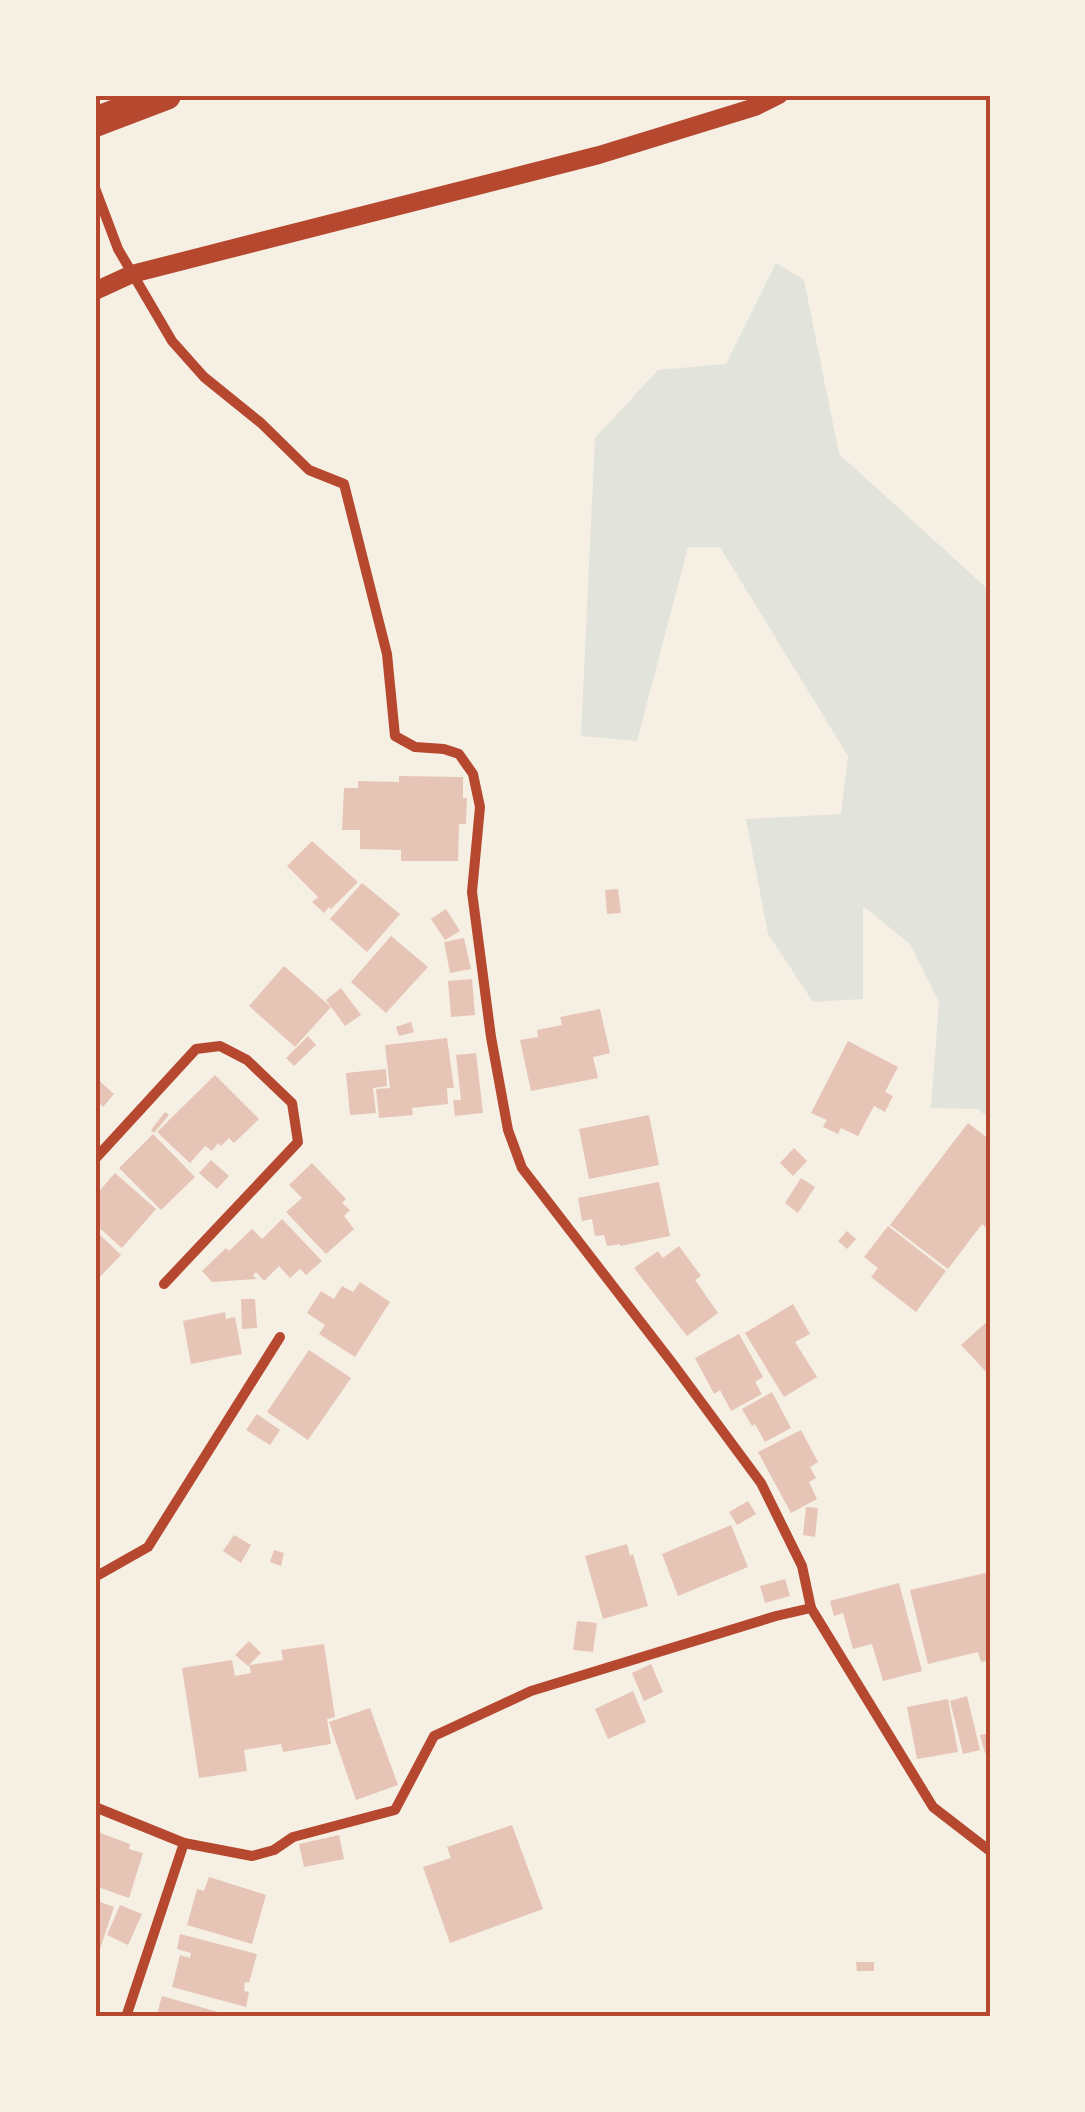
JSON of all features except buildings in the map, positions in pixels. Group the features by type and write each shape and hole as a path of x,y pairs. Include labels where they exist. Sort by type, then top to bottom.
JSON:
{"highway":[{"path":"95,122 166,95"}],"street":[{"path":"95,291 132,274 600,155 778,95"},
{"path":"95,188 118,249 172,340 204,377 261,423 309,470 344,484 387,654 394,736 415,747 459,754 473,774 480,807 472,892 474,910 504,1112 522,1168 761,1482 802,1566 812,1608 934,1807 990,1851"},
{"path":"95,1159 196,1049 220,1046 247,1060 292,1103 298,1142 164,1284"},
{"path":"95,1577 148,1547 280,1337"},
{"path":"95,1807 184,1843 252,1856 274,1850 293,1838 395,1810 434,1736 531,1691 812,1608"},
{"path":"126,2017 184,1843"}],"shaded area":[{"path":"776,263 804,280 839,454 990,591 990,1119 978,1109 931,1108 939,1002 910,944 863,906 863,999 813,1002 768,934 746,819 841,814 848,756 720,547 688,547 637,741 581,736 595,438 658,370 726,364"}]}
